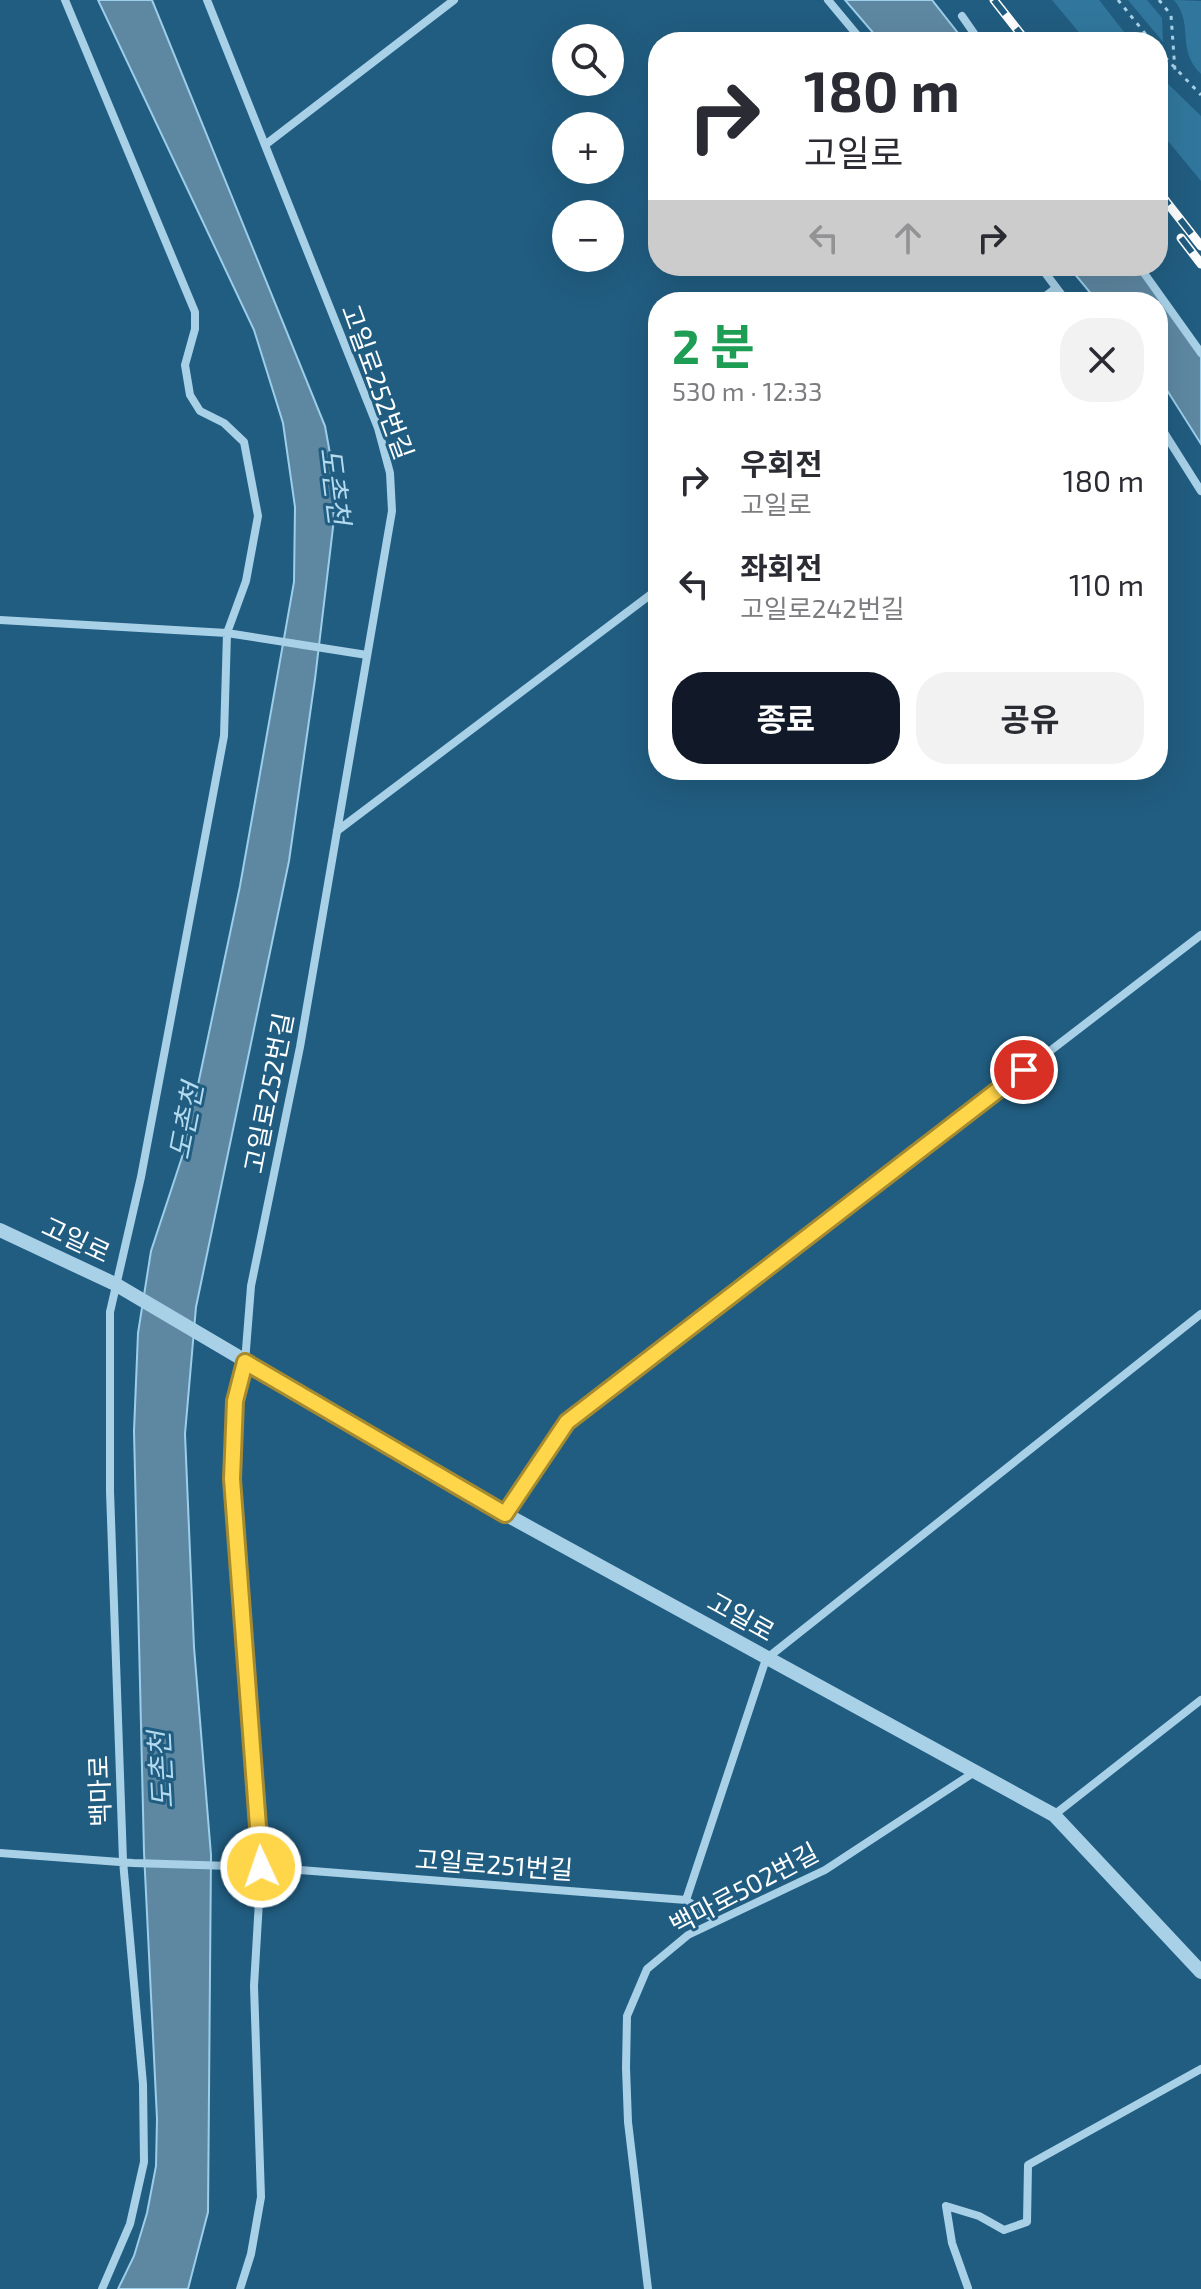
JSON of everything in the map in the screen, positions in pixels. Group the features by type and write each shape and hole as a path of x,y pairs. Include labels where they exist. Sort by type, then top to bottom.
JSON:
{"street":[{"name":"백마로","path":"65,0 195,312 195,329 185,365 190,395 200,411 224,423 244,442 258,516 246,581 227,633 224,736 141,1177 110,1312 110,1491 123,1861 143,2084 144,2162 130,2224 102,2289"},
{"name":"고일로252번길","path":"207,0 378,428 390,473 392,511 300,1047 251,1286 245,1362"},
{"path":"265,145 454,0"},
{"path":"828,0 855,32"},
{"path":"962,16 973,32"},
{"path":"1047,276 1059,292"},
{"path":"1051,292 1056,288"},
{"path":"1168,307 1201,353"},
{"path":"1168,439 1201,491"},
{"path":"337,831 648,597"},
{"path":"0,620 227,633 367,655"},
{"path":"505,1514 567,1422 1201,935"},
{"name":"고일로","path":"0,1230 115,1284 505,1514 1054,1815 1201,1972"},
{"path":"686,1900 766,1659 1201,1314"},
{"path":"240,2289 251,2254 261,2197 254,1986 261,1867 232,1479 235,1401 245,1362"},
{"path":"1054,1815 1201,1700"},
{"name":"백마로502번길","path":"648,2289 628,2122 627,2016 647,1969 688,1935 825,1870 973,1773"},
{"name":"고일로251번길","path":"0,1853 133,1863 261,1867 686,1900 717,1921"},
{"path":"968,2288 952,2243 946,2206 979,2216 1004,2230 1027,2222 1028,2165 1201,2069"}],"path":[{"path":"1118,0 1144,32"},
{"path":"1159,0 1171,15 1175,71"},
{"path":"1168,62 1201,95"}],"shaded area":[{"path":"1052,0 1099,0 1124,32 1079,32"},
{"path":"1128,0 1147,0 1162,18 1163,32 1155,32"},
{"path":"1174,0 1201,1 1201,74 1189,55 1183,19"},
{"path":"1168,84 1201,116 1201,181 1168,141"}],"water":[{"name":"도촌천","path":"98,0 152,0 325,426 331,459 334,519 289,861 196,1307 185,1434 194,1647 211,1855 208,2212 188,2289 118,2289 134,2256 147,2213 156,2166 157,2119 144,1852 134,1431 138,1333 151,1251 184,1151 240,886 294,582 295,507 283,423 254,330"},
{"path":"845,0 932,0 957,32 872,32"},
{"path":"1076,276 1143,276 1155,292 1090,292"},
{"path":"1168,311 1201,357 1201,444 1168,392"}],"railway":[{"path":"994,0 1019,32"},
{"path":"1168,204 1201,246"},
{"path":"1181,238 1201,264"}],"route":[{"path":"261,1867 259,1817 249,1748 232,1479 235,1401 245,1362 505,1514 567,1422 1024,1070"}]}
